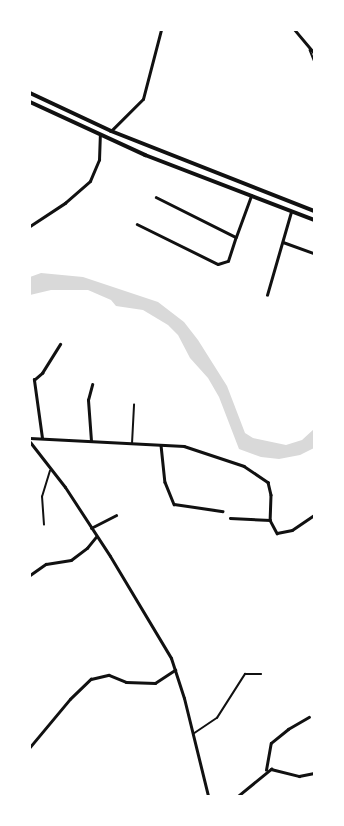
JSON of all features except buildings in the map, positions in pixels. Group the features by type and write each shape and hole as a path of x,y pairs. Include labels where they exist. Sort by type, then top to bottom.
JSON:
{"main road":[{"path":"30,93 111,131 314,211"},
{"path":"30,102 100,136 314,220"}],"street":[{"path":"111,131 142,99 161,30"},
{"path":"295,30 314,53"},
{"path":"30,226 65,203 90,180 100,156 100,136"},
{"path":"137,224 218,264 228,261 251,196"},
{"path":"156,197 236,237"},
{"path":"267,295 291,212"},
{"path":"283,242 314,253"},
{"path":"42,438 34,380 42,373 60,344"},
{"path":"91,441 88,400 92,385"},
{"path":"30,438 184,446 220,456 256,473 270,485 270,520 277,532 283,534 314,515"},
{"path":"30,442 52,468 92,528 142,607 175,670 208,796"},
{"path":"161,446 165,482 174,504 222,511"},
{"path":"92,528 116,515"},
{"path":"230,518 270,520"},
{"path":"30,575 46,564 71,560 87,548 96,536"},
{"path":"30,747 70,699 91,679 109,675 126,682 155,683 175,670"},
{"path":"266,770 271,743 288,729 309,717"},
{"path":"238,796 266,770 275,768 304,776 314,773"}],"lane":[{"path":"310,50 314,60"},
{"path":"132,444 134,405"},
{"path":"44,525 42,497 52,468"},
{"path":"193,734 220,714 245,674 262,674"}],"shaded area":[{"path":"41,273 83,277 158,302 184,322 198,340 227,386 245,433 253,438 286,445 302,440 314,429 314,448 300,455 279,459 261,457 239,449 219,397 208,378 190,358 178,335 168,325 143,310 116,306 111,300 88,290 51,290 30,295 30,277"}]}
